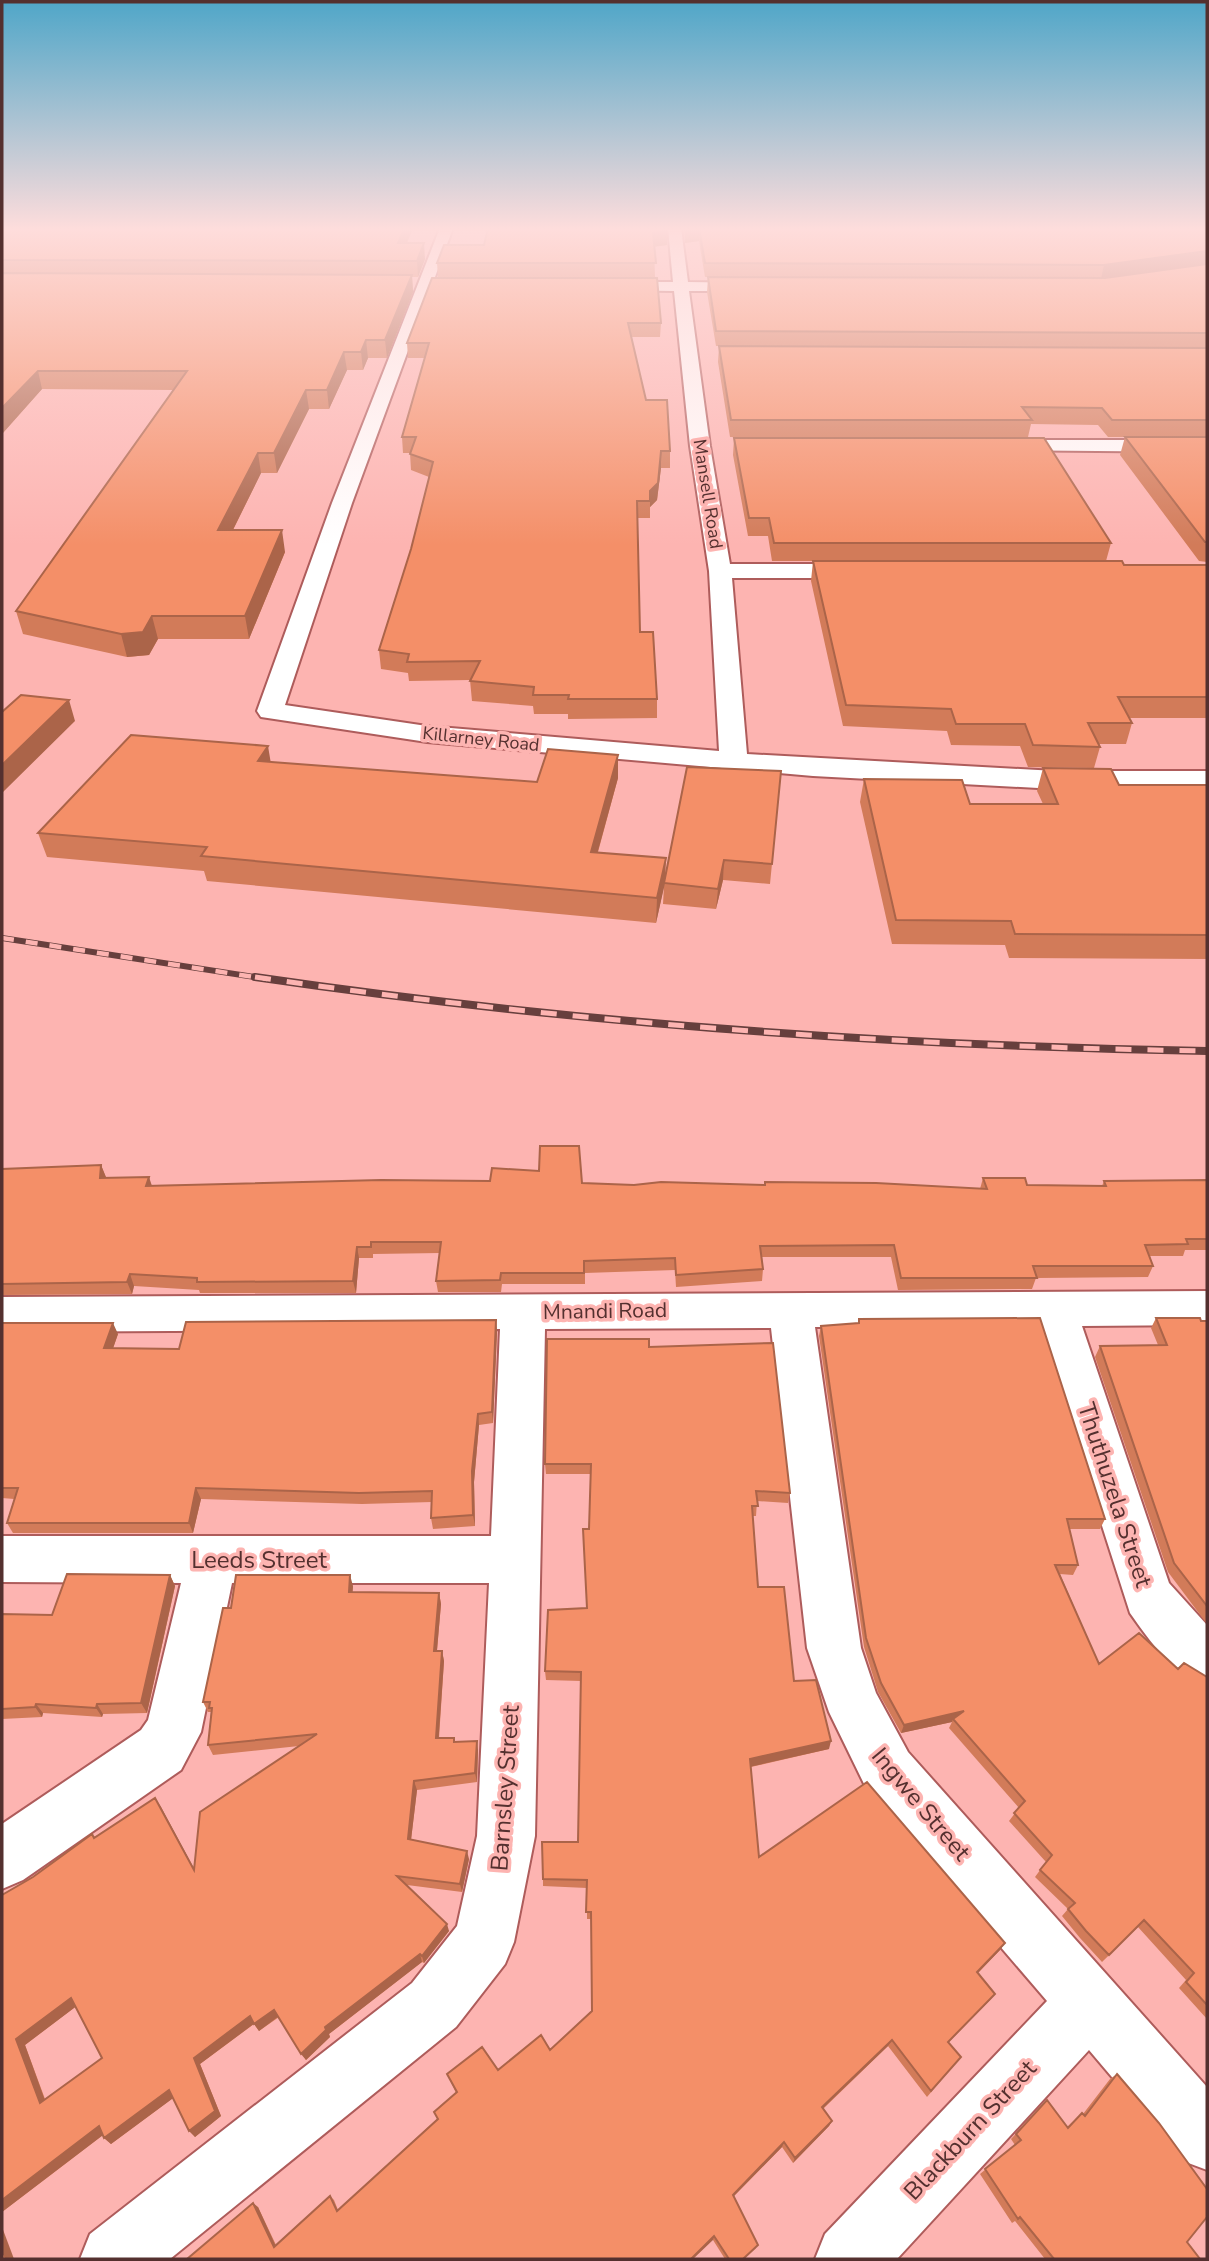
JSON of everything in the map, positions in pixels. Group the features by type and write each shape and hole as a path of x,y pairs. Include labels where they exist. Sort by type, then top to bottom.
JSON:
{"street":[{"name":"Killarney Road","path":"406,334 342,503 270,711 427,734 734,761 940,776 1207,780"},
{"name":"Mansell Road","path":"692,334 698,354 720,571 734,761"},
{"path":"978,446 1207,446"},
{"path":"720,571 887,571"},
{"name":"Mnandi Road","path":"2,1314 1207,1308"},
{"name":"Ingwe Street","path":"791,1309 834,1648 848,1697 862,1730 888,1772 1091,2001 1207,2137"},
{"name":"Thuthuzela Street","path":"1055,1310 1144,1587 1173,1629 1207,1661"},
{"name":"Barnsley Street","path":"115,2259 434,2005 483,1942 496,1892 506,1836 523,1312"},
{"name":"Leeds Street","path":"2,1559 517,1560"},
{"path":"2,1859 161,1751 173,1732 212,1560"},
{"name":"Blackburn Street","path":"849,2259 1091,2001"}],"building":[{"path":"2,334 388,334 385,340 366,340 361,352 344,352 327,390 306,390 274,453 258,453 218,530 282,530 245,616 152,616 143,632 121,634 16,611 187,371 38,371 2,408"},
{"path":"411,334 630,334 646,400 667,400 670,451 661,451 658,483 650,491 650,501 637,501 640,632 653,632 657,699 568,699 569,695 533,695 534,687 470,681 480,661 407,662 409,654 379,650 411,549 433,462 410,454 416,437 402,437 429,343 407,343"},
{"path":"719,346 1207,348 1207,420 1112,420 1102,408 1022,407 1032,420 731,420"},
{"path":"1125,437 1207,437 1207,542 1205,542"},
{"path":"734,438 1044,438 1111,543 774,543 769,518 749,518"},
{"path":"813,561 1122,561 1124,565 1207,565 1207,697 1118,697 1132,723 1088,723 1100,747 1033,745 1025,724 956,724 951,709 846,705"},
{"path":"21,695 69,700 2,765 2,712"},
{"path":"131,735 268,746 258,761 537,782 548,749 618,755 591,852 666,858 657,898 201,856 207,847 38,833"},
{"path":"687,767 781,771 772,864 724,860 718,889 664,883"},
{"path":"1043,768 1111,769 1119,785 1207,785 1207,935 1015,934 1011,921 896,920 864,779 962,780 970,804 1058,804"},
{"path":"540,1146 579,1146 582,1183 876,1183 987,1189 983,1178 1025,1178 1027,1185 1106,1186 1104,1181 1207,1180 1207,1239 1186,1239 1188,1244 1145,1245 1153,1266 1033,1266 1037,1278 901,1278 894,1245 760,1246 763,1269 676,1275 675,1258 584,1261 584,1273 501,1273 500,1280 436,1281 441,1242 371,1242 371,1247 357,1247 353,1281 197,1282 197,1278 130,1274 127,1282 2,1284 2,1169 101,1165 100,1178 149,1177 146,1186 381,1180 490,1181 492,1168 539,1171"},
{"path":"1040,1318 1105,1519 1067,1519 1078,1565 1055,1565 1099,1664 1139,1633 1178,1669 1184,1663 1207,1677 1207,2005 1186,1982 1194,1973 1144,1920 1109,1955 1086,1931 1068,1909 1075,1903 1040,1870 1052,1855 1014,1813 1025,1801 953,1719 964,1711 904,1725 881,1683 866,1638 821,1326 859,1323 859,1319"},
{"path":"1156,1318 1200,1318 1201,1321 1207,1321 1207,1606 1174,1563 1100,1346 1167,1345"},
{"path":"496,1320 492,1412 478,1414 472,1471 473,1515 431,1518 432,1491 359,1493 196,1488 189,1523 7,1523 18,1488 2,1488 2,1323 113,1323 104,1348 179,1349 186,1322"},
{"path":"547,1339 649,1339 649,1347 773,1343 790,1493 756,1491 758,1506 752,1506 758,1587 784,1587 794,1681 816,1680 831,1741 750,1759 759,1857 867,1782 1005,1943 977,1972 995,1994 948,2042 961,2057 931,2091 892,2040 822,2107 832,2121 795,2158 784,2142 733,2195 758,2245 743,2259 729,2259 714,2236 691,2259 187,2259 253,2203 274,2247 330,2196 337,2211 438,2119 434,2112 457,2092 447,2074 482,2047 498,2070 541,2035 550,2050 592,2011 591,1912 586,1912 587,1880 543,1879 542,1842 578,1842 581,1672 545,1671 548,1610 587,1608 583,1529 589,1529 591,1464 545,1464"},
{"path":"67,1574 170,1575 141,1703 97,1704 96,1708 36,1704 35,1707 2,1709 2,1614 52,1615"},
{"path":"236,1575 350,1575 349,1592 439,1593 434,1651 442,1651 436,1738 454,1738 454,1742 477,1741 475,1773 414,1781 408,1839 467,1851 460,1884 397,1876 447,1924 422,1956 420,1954 325,2027 326,2030 301,2054 274,2010 254,2024 250,2016 194,2058 215,2111 189,2131 169,2090 104,2138 99,2126 2,2200 2,1895 33,1877 92,1834 94,1838 155,1798 194,1870 200,1812 317,1734 208,1745 212,1708 209,1708 210,1702 203,1702 223,1608 231,1608","holes":["71,1998 102,2058 40,2103 16,2039"]},
{"path":"1117,2074 1159,2123 1207,2189 1207,2217 1187,2242 1200,2259 1054,2259 1020,2217 1018,2219 985,2169 1021,2140 1016,2134 1047,2100 1068,2128 1082,2113 1085,2116"}],"railway":[{"path":"2,938 267,979"},
{"path":"255,977 492,1007 730,1029 968,1044 1207,1051"}]}
